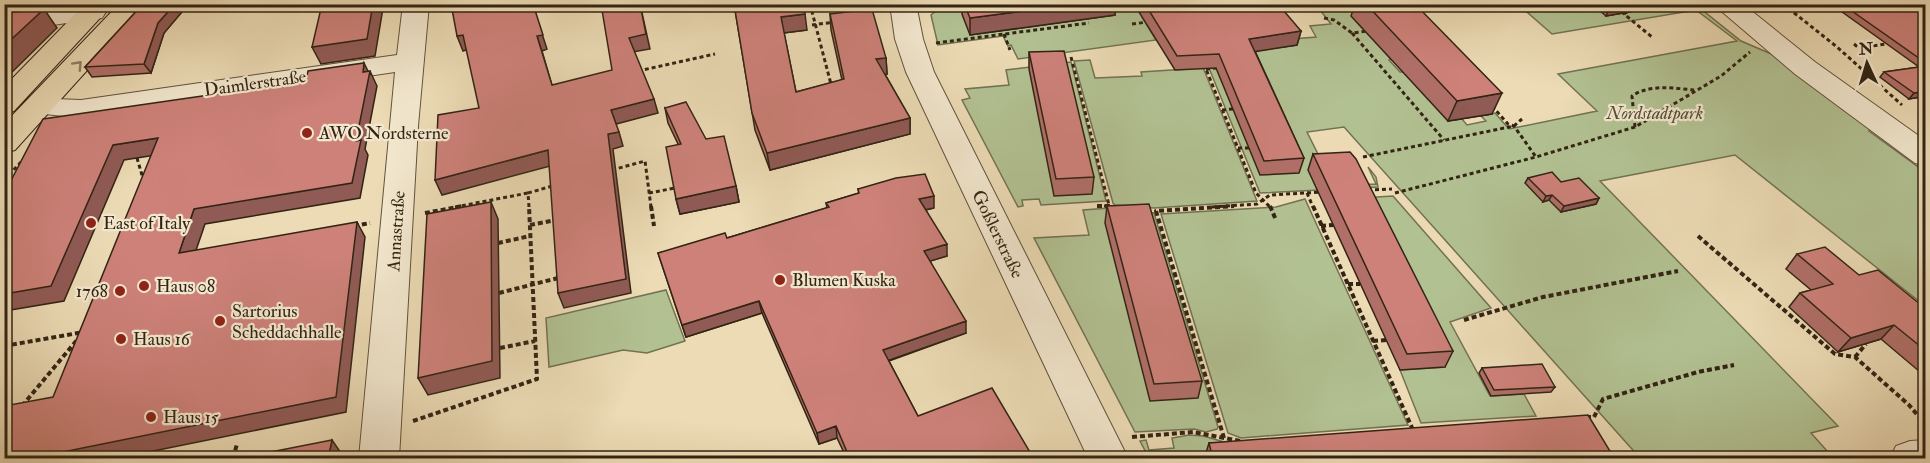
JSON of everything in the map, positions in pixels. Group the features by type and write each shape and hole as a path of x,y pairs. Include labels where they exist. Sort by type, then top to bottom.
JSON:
{"main road":[{"path":"4,143 46,108 134,4"},
{"path":"4,107 96,8"}],"street":[{"name":"Annastraße","path":"380,445 396,218 416,4"},
{"name":"Goßlerstraße","path":"903,4 911,46 933,101 1103,449"},
{"path":"1726,4 1805,68 1926,154"},
{"path":"1751,4 1852,81 1926,154"},
{"path":"4,24 96,8"},
{"name":"Daimlerstraße","path":"4,107 81,109 136,99 410,61"},
{"path":"1910,459 1926,457"}],"path":[{"path":"810,4 813,25 833,94"},
{"path":"1783,4 1837,47 1909,111"},
{"path":"1627,12 1624,14 1652,37"},
{"path":"1324,18 1334,20 1352,33 1444,140"},
{"path":"813,25 837,21"},
{"path":"1132,24 1148,22"},
{"path":"911,46 1089,23"},
{"path":"1352,33 1377,29"},
{"path":"1004,34 1010,50"},
{"path":"1854,44 1858,48 1886,44"},
{"path":"1360,191 1394,191 1536,157 1635,127 1722,76 1758,46"},
{"path":"628,74 715,54"},
{"path":"1071,57 1109,206"},
{"path":"1202,61 1256,193 1264,199 1276,220"},
{"path":"1206,69 1217,68"},
{"path":"1067,86 1078,86"},
{"path":"1635,127 1632,96 1637,91 1647,89 1695,90"},
{"path":"1487,102 1508,124 1514,126 1536,157"},
{"path":"1222,110 1233,109"},
{"path":"1363,157 1514,126 1522,119"},
{"path":"1082,124 1088,123"},
{"path":"1238,148 1249,148"},
{"path":"137,158 144,183 140,193"},
{"path":"603,173 645,161 654,226"},
{"path":"1092,164 1099,164"},
{"path":"352,226 528,193 560,184"},
{"path":"649,193 675,188"},
{"path":"1144,209 1156,211 1257,204 1270,195 1328,192"},
{"path":"380,445 537,379 528,193"},
{"path":"1307,193 1413,430"},
{"path":"1097,206 1121,207"},
{"path":"1156,211 1224,438"},
{"path":"530,225 558,219"},
{"path":"1321,225 1333,225"},
{"path":"498,243 530,236"},
{"path":"1698,236 1835,354 1855,357 1909,405 1926,425"},
{"path":"1162,254 1169,254"},
{"path":"1464,320 1520,303 1613,282 1678,271"},
{"path":"499,293 562,277"},
{"path":"1348,284 1360,284"},
{"path":"1178,306 1185,306"},
{"path":"18,415 21,407 84,332 89,321"},
{"path":"4,346 84,332"},
{"path":"500,348 535,340"},
{"path":"1373,340 1386,340"},
{"path":"1855,357 1866,344"},
{"path":"1195,364 1202,364"},
{"path":"1582,417 1594,417 1603,399 1698,372 1734,365"},
{"path":"13,409 31,405"},
{"path":"1402,430 1421,429"},
{"path":"1103,449 1193,432 1248,441"},
{"path":"233,459 237,444"}],"green space":[{"path":"950,4 1222,4 1142,17 1156,40 1018,59 1003,36 938,45 931,15"},
{"name":"Nordstadtpark","path":"1316,5 1398,5 1352,16 1362,28 1374,26 1392,59 1389,60 1400,72 1404,72 1448,121 1462,119 1467,125 1486,121 1481,116 1495,113 1509,129 1597,111 1558,74 1737,41 1696,10 1552,34 1519,5 1696,5 1741,41 1776,56 1876,129 1869,131 1925,172 1925,306 1735,155 1600,181 1838,426 1811,433 1828,452 1804,458 1640,458 1344,127 1307,132 1334,186 1376,184 1368,167 1376,177 1378,187 1260,193 1202,51 1274,48 1296,45 1292,39 1316,37 1310,26 1331,24"},
{"path":"1198,55 1257,201 1154,208 1115,205 1074,61 1090,60 1095,78 1142,76 1141,72 1187,69"},
{"path":"1071,62 1106,201 1041,205 1039,199 1022,200 1023,206 1018,207 962,100 970,98 965,89 1009,85 1006,70"},
{"path":"1393,196 1491,308 1450,322 1490,396 1524,394 1536,416 1421,423 1400,370 1445,367 1361,198"},
{"path":"1305,199 1408,425 1241,438 1228,433 1161,214 1276,207"},
{"path":"1110,208 1154,213 1217,429 1206,432 1194,429 1135,432 1034,238 1089,235 1083,210"},
{"path":"666,290 685,341 647,353 623,350 549,367 546,318"},
{"path":"1189,435 1203,436 1235,445 1209,458 1149,458 1140,441 1146,440 1149,450 1174,448 1172,438"}],"building":[{"path":"143,4 175,4 158,23 144,64 85,67"},
{"path":"322,4 373,4 367,39 312,47"},
{"path":"451,4 533,4 543,35 537,36 552,85 612,70 601,4 640,4 646,34 629,38 654,99 611,110 619,132 608,134 626,279 558,293 548,150 435,180 438,115 479,108 463,35 457,36"},
{"path":"734,4 803,4 805,14 781,17 796,92 844,79 830,14 872,9 886,58 876,59 910,118 767,153 752,113"},
{"path":"964,4 1076,4 970,18"},
{"path":"1145,4 1278,4 1301,31 1249,39 1304,158 1264,161 1219,54 1177,56"},
{"path":"1366,4 1415,4 1502,93 1457,101"},
{"path":"1842,4 1926,4 1926,63"},
{"path":"44,9 4,46 4,13"},
{"path":"1064,51 1094,177 1056,179 1029,52"},
{"path":"364,63 363,72 370,71 356,141 361,140 352,183 194,209 179,253 357,222 336,397 28,459 4,459 4,406 53,397 158,138 113,145 51,286 4,294 4,194 43,119 306,81 308,71"},
{"path":"1926,66 1926,91 1914,93 1884,72"},
{"path":"686,102 706,139 724,136 736,186 676,199 666,147 681,144 665,108"},
{"path":"1350,152 1356,159 1453,351 1407,354 1313,154"},
{"path":"1552,172 1561,182 1579,178 1599,198 1564,206 1552,195 1546,196 1528,178"},
{"path":"925,174 934,196 919,199 947,244 924,251 966,321 883,350 918,416 992,388 1034,459 850,459 836,426 817,433 759,301 682,325 658,253 725,233 727,238 829,207 826,203 859,193 858,189 896,178"},
{"path":"491,202 492,361 418,378 427,214"},
{"path":"1149,204 1202,381 1154,384 1107,206"},
{"path":"1825,247 1859,275 1878,270 1926,309 1926,351 1894,325 1851,338 1800,293 1833,284 1797,254"},
{"path":"1542,364 1555,387 1494,390 1482,368"},
{"path":"1588,415 1613,456 1580,459 1213,459 1209,443"},
{"path":"332,440 328,459 244,459 245,457"}],"place":[{"name":"AWO Nordsterne","path":"307,133"},
{"name":"East of Italy","path":"91,223"},
{"name":"Blumen Kuska","path":"780,280"},
{"name":"Haus 08","path":"144,286"},
{"name":"1768","path":"120,291"},
{"name":"Sartorius Scheddachhalle","path":"220,321"},
{"name":"Haus 16","path":"121,339"},
{"name":"Haus 15","path":"151,417"}]}
